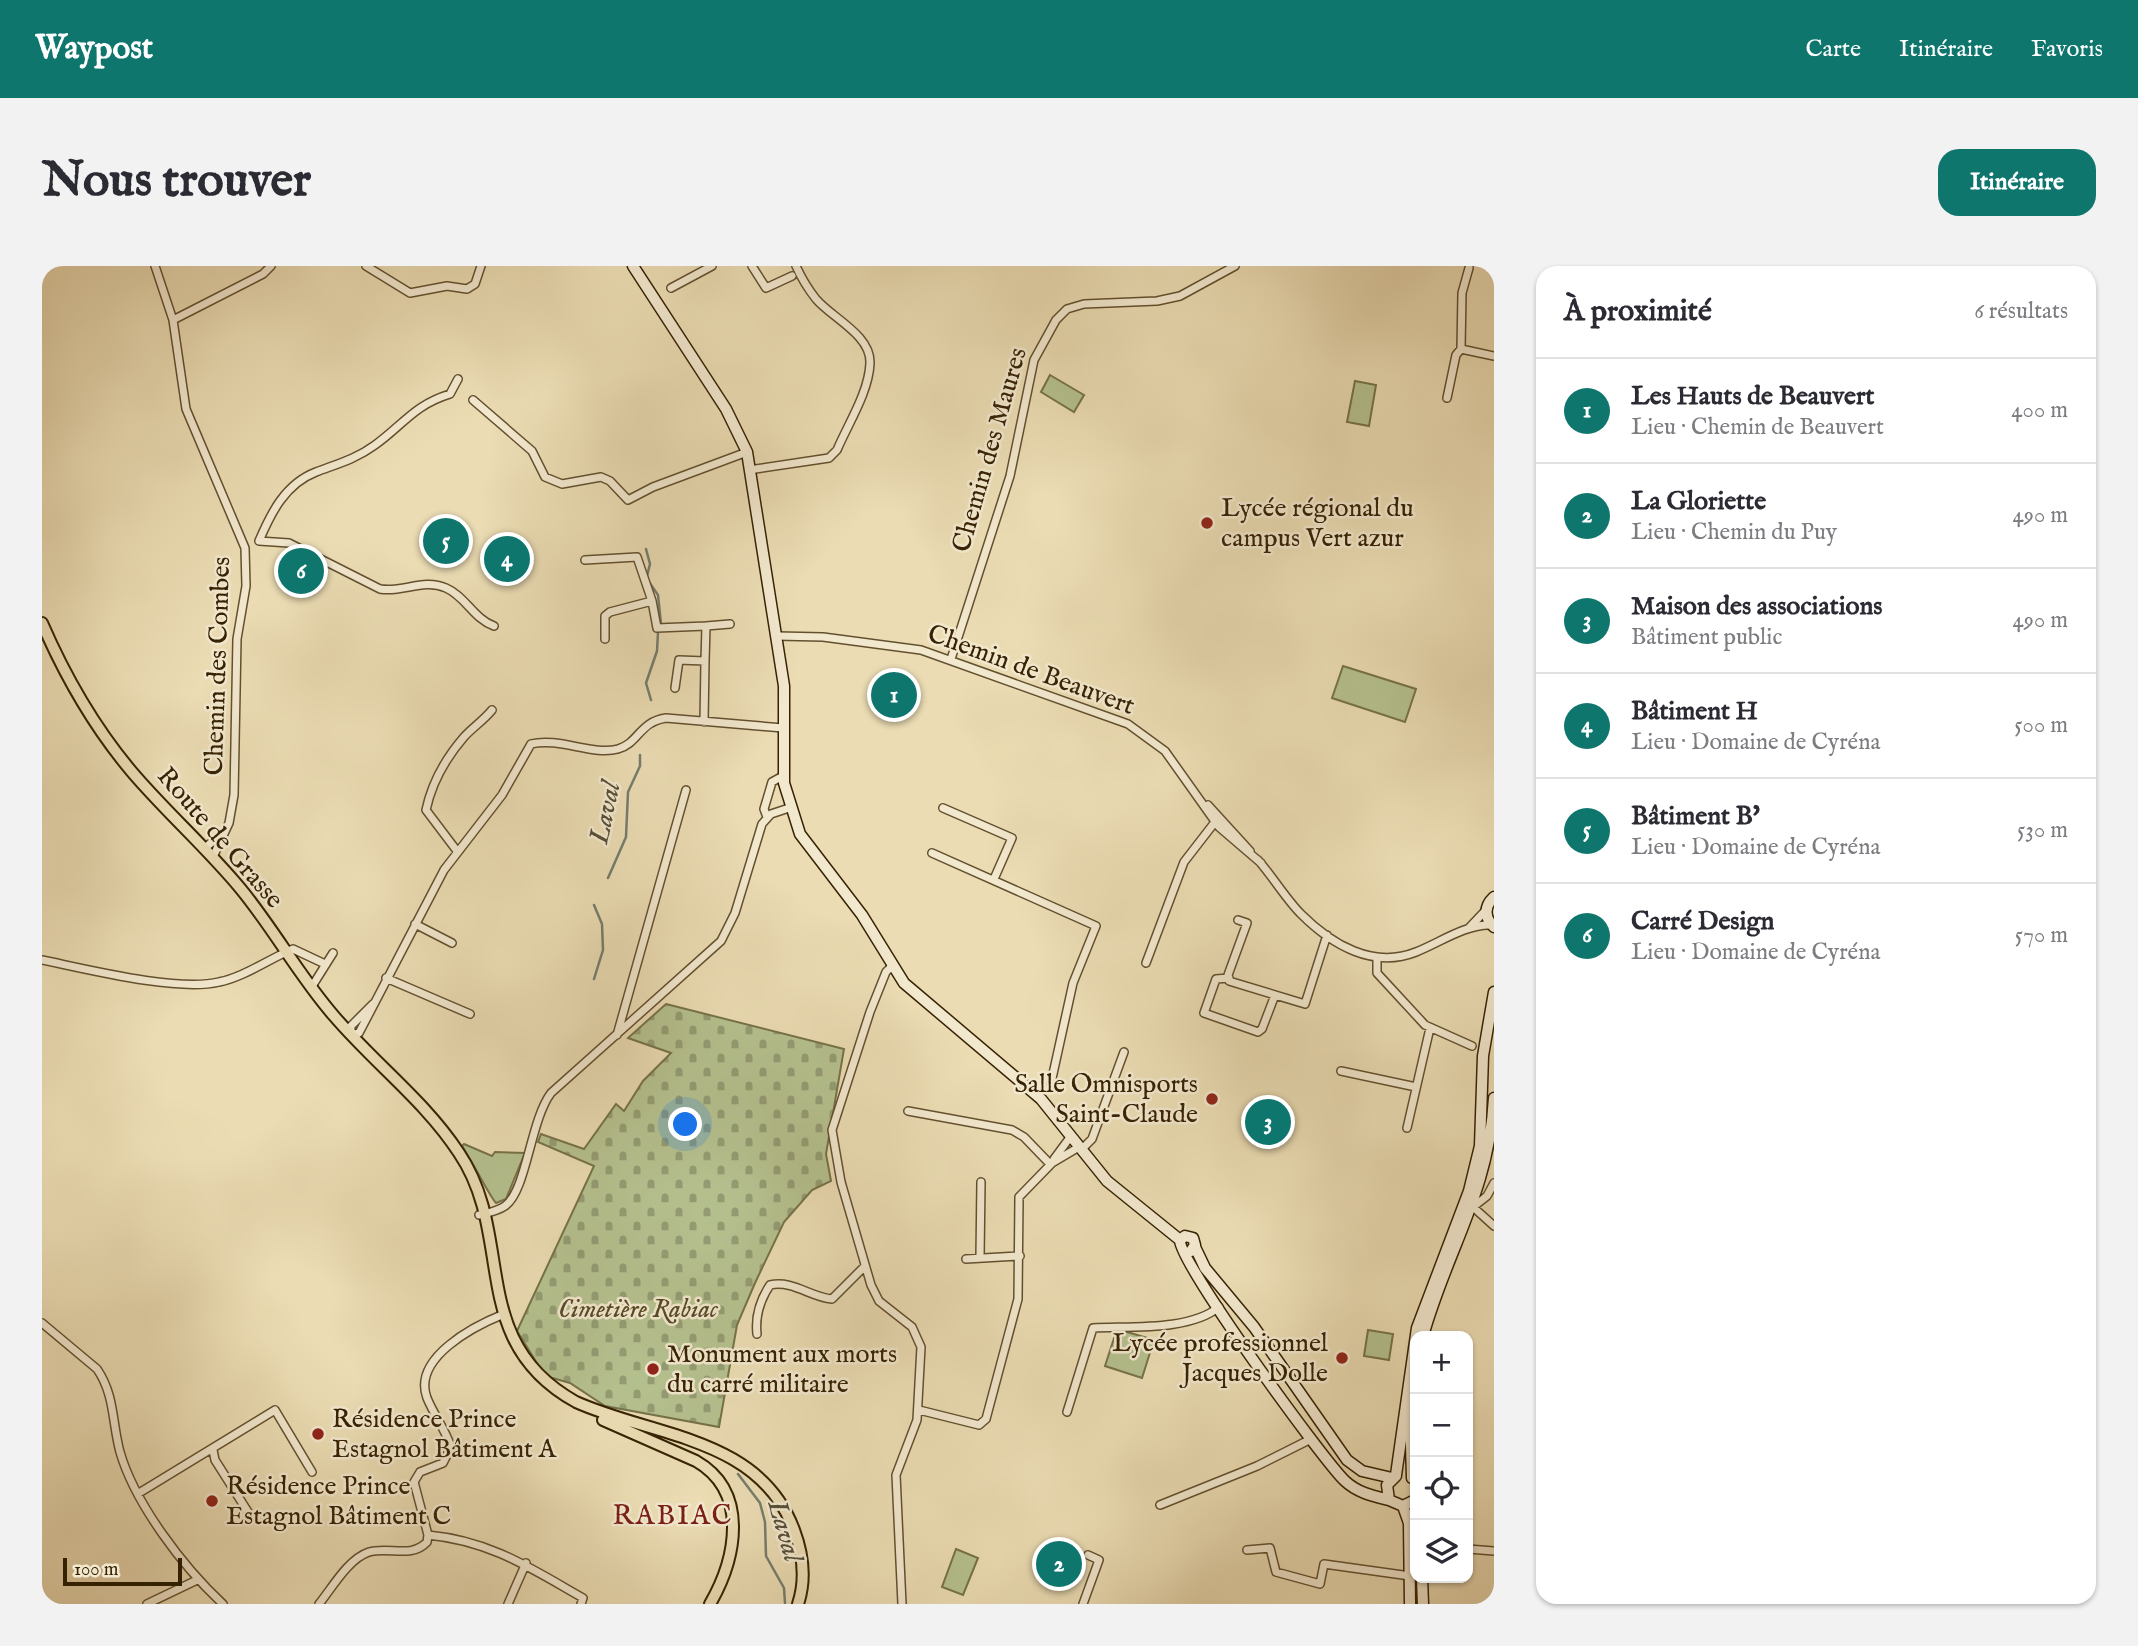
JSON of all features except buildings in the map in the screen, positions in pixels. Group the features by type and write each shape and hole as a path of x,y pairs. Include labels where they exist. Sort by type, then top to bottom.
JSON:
{"main road":[{"name":"Route de Grasse","path":"42,623 73,689 114,749 148,790 213,857 257,910 311,988 351,1035 441,1126 469,1167 482,1214 501,1315"},
{"path":"501,1315 525,1358 560,1394 599,1412 730,1455 762,1479 784,1505 801,1555 803,1571 798,1604"},
{"path":"501,1315 525,1368 548,1391 683,1455 708,1468 717,1477 728,1496 733,1516 731,1558 725,1578 710,1604"},
{"path":"683,1455 659,1438 684,1438"}],"street":[{"name":"Chemin des Combes","path":"155,266 173,320 186,409 245,548 246,586 237,639 234,794 226,830 213,857"},
{"path":"173,320 263,274 271,266"},
{"path":"366,266 410,293 447,286 467,289 475,284 481,266"},
{"path":"633,266 726,409 747,452 785,686 783,776 789,807 809,849 862,915 895,970 1041,1099 1107,1181 1180,1240"},
{"path":"671,288 712,266"},
{"path":"751,266 766,288 792,276"},
{"path":"749,470 829,458 837,450 866,382 870,363 868,349 814,297 796,266"},
{"name":"Chemin des Maures","path":"951,659 1010,477 1034,360 1056,320 1067,309 1084,304 1157,301 1180,296 1235,266"},
{"path":"1447,398 1456,355 1461,349 1462,293 1469,268"},
{"path":"1461,349 1494,356"},
{"path":"458,379 450,394 431,400 408,414 377,444 360,456 303,480 277,503 259,541 289,542 380,589 394,592 421,583 448,588 494,626"},
{"path":"473,400 532,452 545,477 562,484 601,477 610,481 628,500 653,487 747,452"},
{"path":"585,560 637,557 652,601 657,628 730,624"},
{"path":"605,639 605,616 610,612 652,601"},
{"path":"704,722 706,626"},
{"name":"Chemin de Beauvert","path":"777,636 921,650 1128,724 1165,751 1300,913 1327,935 1362,954 1377,958"},
{"path":"675,688 679,660 705,660"},
{"path":"457,851 426,810 435,778 466,735 481,724 492,710"},
{"path":"351,1035 351,1026 373,1004 457,851 502,795 531,744 544,741 614,751 627,746 652,720 783,727"},
{"path":"767,817 764,810 772,782 783,776"},
{"path":"617,1035 687,790"},
{"name":"Chemin de Beauvert","path":"1200,796 1215,822 1261,863"},
{"path":"482,1214 502,1208 512,1199 532,1146 536,1119 544,1103 572,1072 721,941 729,928 757,837 767,817 789,807"},
{"path":"943,808 1012,838 994,879"},
{"path":"1146,963 1184,862 1215,822"},
{"path":"205,848 226,830"},
{"path":"932,853 1096,926 1073,983 1051,1083"},
{"path":"1469,928 1494,897"},
{"path":"1472,1046 1430,1028 1377,973 1377,958 1412,953 1469,928 1492,926 1486,910"},
{"path":"1229,978 1247,923 1238,919"},
{"path":"415,924 452,943"},
{"path":"1229,978 1229,981 1305,1004 1308,1002 1327,935"},
{"path":"42,960 126,976 208,984 225,981 272,958 298,950 325,964"},
{"path":"311,988 333,953"},
{"path":"895,970 882,986 870,1012 832,1130 841,1182 865,1266 879,1301 912,1327 919,1339 919,1410 895,1475 902,1604"},
{"path":"386,978 470,1014"},
{"path":"1229,978 1216,979 1204,1013 1258,1032 1262,1029 1275,995"},
{"path":"1389,1500 1386,1489 1394,1477 1417,1328 1469,1191 1480,1146 1483,1056 1494,992"},
{"path":"1408,1128 1430,1028"},
{"path":"1051,1163 1091,1139 1124,1052"},
{"path":"1341,1071 1416,1087"},
{"path":"1425,1331 1473,1207 1493,1136 1494,1098"},
{"path":"908,1111 1012,1130 1024,1136 1051,1163"},
{"path":"919,1410 979,1425 986,1419 1018,1299 1019,1197 1051,1163 1071,1136"},
{"path":"980,1257 981,1182"},
{"path":"1473,1207 1487,1196 1494,1183"},
{"path":"1473,1207 1494,1226"},
{"path":"1180,1240 1189,1236 1194,1240 1206,1268 1254,1327 1348,1460 1362,1471 1410,1479"},
{"path":"1180,1240 1179,1246 1193,1271 1242,1346 1326,1461 1352,1487 1402,1507 1409,1523 1410,1576 1324,1564 1320,1584 1276,1572 1270,1548 1247,1550"},
{"path":"1184,1252 1195,1247"},
{"path":"966,1259 1020,1256"},
{"path":"757,1334 755,1322 762,1297 770,1285 782,1283 820,1298 832,1299 865,1266"},
{"path":"1067,1412 1093,1328 1188,1322 1210,1315 1219,1307"},
{"path":"319,1604 360,1557 371,1552 414,1551 427,1542 428,1535 414,1482 420,1472 443,1463 451,1447 427,1396 426,1372 436,1355 501,1315"},
{"path":"42,1323 73,1351"},
{"path":"42,1331 97,1369 110,1390 120,1452 139,1493 197,1580 223,1604"},
{"path":"1412,1394 1409,1417 1412,1457"},
{"path":"139,1493 275,1410 313,1472"},
{"path":"1160,1505 1257,1466 1311,1438"},
{"path":"213,1450 215,1460 248,1512"},
{"path":"1402,1507 1410,1503"},
{"path":"428,1535 468,1542 526,1563 583,1598 581,1604"},
{"path":"1473,1550 1494,1552"},
{"path":"1083,1604 1099,1560 1088,1555"},
{"path":"505,1603 526,1563"},
{"path":"147,1604 197,1580"},
{"path":"1410,1583 1410,1604"},
{"path":"1422,1583 1423,1604"}],"green space":[{"path":"1050,375 1084,395 1074,412 1041,392"},
{"path":"1355,381 1376,385 1369,426 1347,422"},
{"path":"1343,666 1416,689 1405,722 1332,698"},
{"name":"Cimetière Rabiac","path":"666,1004 844,1049 826,1154 831,1181 812,1190 784,1222 755,1283 737,1325 719,1427 605,1406 570,1383 545,1376 517,1331 594,1166 538,1142 541,1134 584,1149 616,1104 624,1111 643,1081 671,1053 628,1038"},
{"path":"464,1144 492,1156 495,1152 525,1153 506,1199 496,1203 493,1200 462,1146"},
{"path":"1117,1329 1154,1340 1142,1378 1105,1366"},
{"path":"1368,1330 1393,1334 1389,1360 1364,1356"},
{"path":"956,1549 978,1558 963,1595 942,1587"}],"waterway":[{"name":"Laval","path":"646,549 650,564 647,576"},
{"name":"Laval","path":"649,582 658,595 661,624"},
{"name":"Laval","path":"651,700 646,683 657,651 658,632"},
{"name":"Laval","path":"608,878 626,837 628,792 640,766 640,755"},
{"name":"Laval","path":"594,905 602,924 603,950 594,979"},
{"name":"Laval","path":"738,1474 760,1503 765,1522 766,1556 784,1588 785,1603"}],"place":[{"name":"Lycée régional du campus Vert azur","path":"1207,523"},
{"name":"Bâtiment B'","path":"446,541"},
{"name":"Bâtiment H","path":"507,559"},
{"name":"Carré Design","path":"301,571"},
{"name":"Les Hauts de Beauvert","path":"894,695"},
{"name":"Salle Omnisports Saint-Claude","path":"1212,1099"},
{"name":"Maison des associations","path":"1268,1122"},
{"name":"Lycée professionnel Jacques Dolle","path":"1342,1358"},
{"name":"Monument aux morts du carré militaire","path":"653,1369"},
{"name":"Résidence Prince Estagnol Bâtiment A","path":"318,1434"},
{"name":"Résidence Prince Estagnol Bâtiment C","path":"212,1501"},
{"name":"La Gloriette","path":"1059,1564"}],"district":[{"name":"RABIAC","path":"673,1516"}]}
